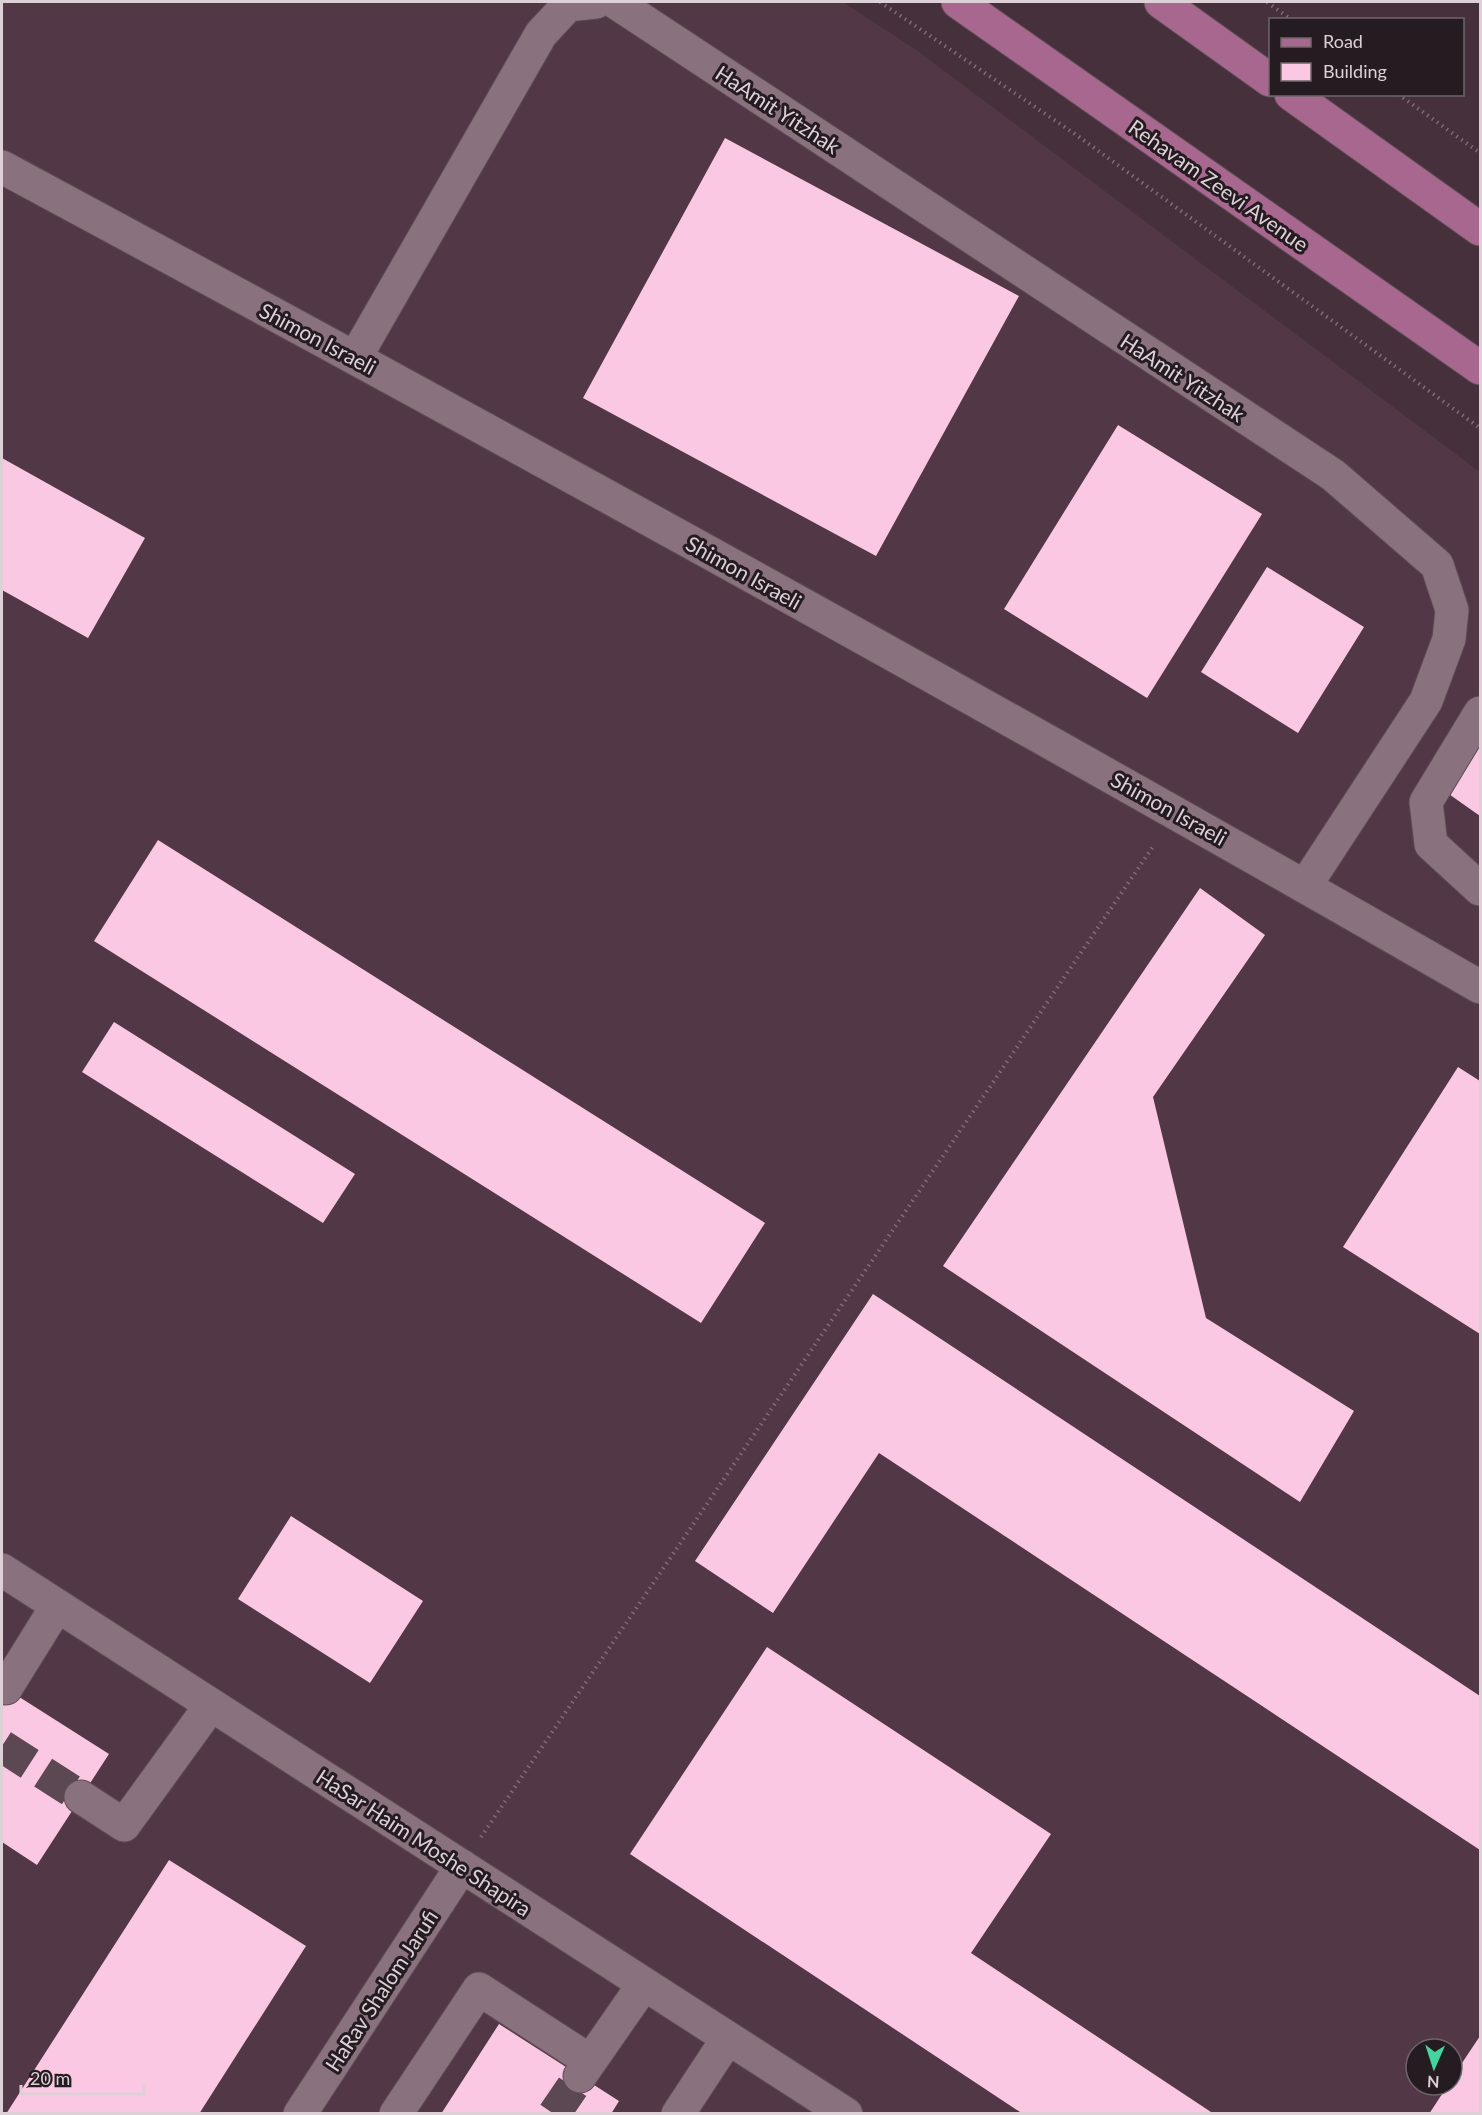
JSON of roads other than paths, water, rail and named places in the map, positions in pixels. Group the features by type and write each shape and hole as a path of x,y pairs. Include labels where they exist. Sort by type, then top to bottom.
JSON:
{"main road":[{"name":"Rehavam Zeevi Avenue","path":"958,2 1480,368"},
{"path":"1161,2 1269,79"},
{"path":"1294,96 1480,229"}],"street":[{"name":"HaAmit Yitzhak","path":"615,2 1333,476 1437,565 1452,610 1449,639 1426,701 1305,886"},
{"path":"356,357 541,34 578,3"},
{"name":"Shimon Israeli","path":"2,167 356,357 1176,812 1480,987"},
{"path":"1480,712 1425,802 1431,844 1480,889"},
{"name":"HaSar Haim Moshe Shapira","path":"2,1570 846,2114"},
{"path":"6,1688 57,1606"},
{"path":"81,1797 123,1825 211,1705"},
{"name":"HaRav Shalom Jarufi","path":"300,2114 462,1866"},
{"path":"396,2114 479,1989 585,2068 644,1984"},
{"path":"678,2114 728,2038"}],"tunnel":[{"path":"2,1746 81,1797"},
{"path":"554,2114 580,2076"}]}
